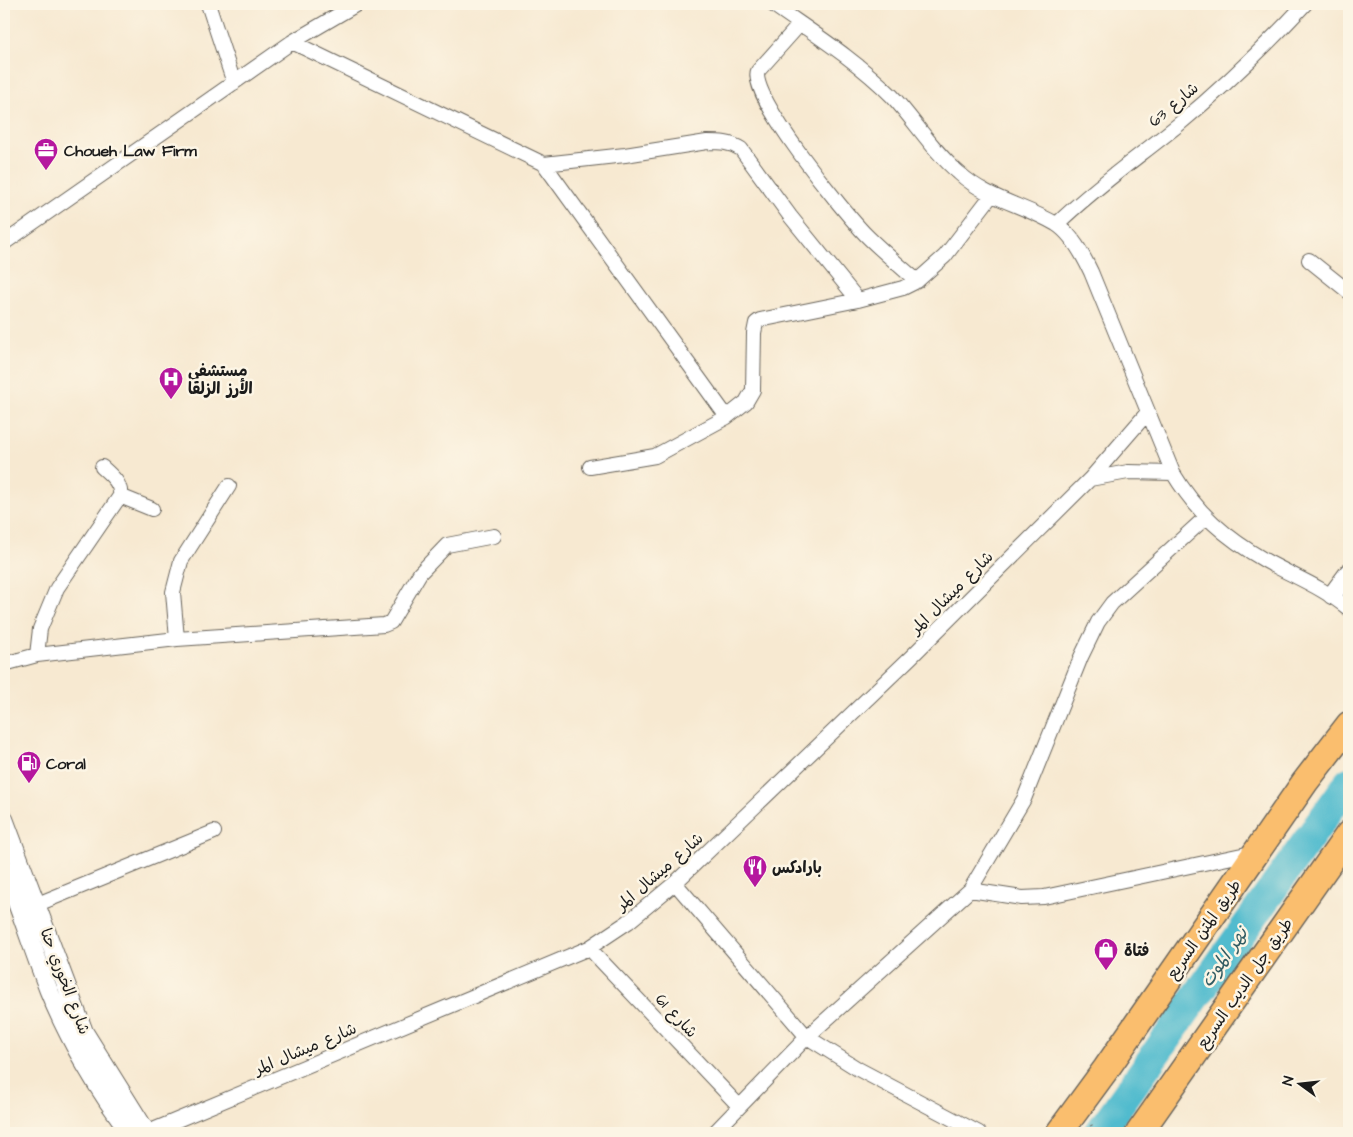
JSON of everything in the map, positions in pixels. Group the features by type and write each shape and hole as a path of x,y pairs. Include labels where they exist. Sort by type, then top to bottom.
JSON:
{"highway":[{"name":"طريق المتن السريع","path":"1059,1133 1106,1069 1305,782 1349,725"},
{"name":"طريق جل الديب السريع","path":"1139,1133 1349,834"}],"street":[{"path":"208,4 234,82"},
{"path":"4,243 292,42 357,4"},
{"path":"772,4 861,68 892,97 926,139 959,174 991,196 1056,224 1082,252 1173,473 1205,518 1266,561 1332,595 1349,609"},
{"name":"شارع 63","path":"1056,224 1081,200 1179,124 1263,49 1305,4"},
{"path":"800,24 758,71 756,81 760,91 786,136 838,203 865,234 917,281"},
{"path":"292,42 544,164 727,417"},
{"path":"544,164 707,142 735,145 741,149 790,216 858,300"},
{"path":"590,467 655,456 727,417 746,402 753,390 754,333 756,323 760,320 858,300 903,288 917,281 945,256 991,196"},
{"path":"1309,260 1349,292"},
{"name":"شارع ميشال المر","path":"146,1133 589,948 628,922 675,883 911,657 1090,479 1148,412"},
{"path":"37,655 40,629 57,588 120,496 121,491 116,482 102,467"},
{"path":"1090,479 1128,472 1173,473"},
{"path":"177,640 173,592 182,561 229,486"},
{"path":"120,496 152,510"},
{"path":"714,1133 807,1036 970,890 1024,800 1081,657 1098,622 1112,603 1205,518"},
{"path":"4,664 37,655 177,640 384,625 391,622 420,573 447,545 494,536"},
{"path":"1332,595 1349,572"},
{"name":"شارع الخوري حنا","path":"4,819 84,1032 146,1133"},
{"path":"20,911 214,832"},
{"path":"970,890 1022,898 1044,897 1256,852"},
{"name":"شارع الخوري حنا","path":"4,868 49,991 70,1035 113,1110 131,1133"},
{"path":"675,883 807,1036 858,1069 979,1133"},
{"name":"شارع 61","path":"589,948 739,1106"}],"path":[{"path":"1090,1125 1095,1133"}],"waterway":[{"name":"نهر الموت","path":"1099,1133 1349,782"}],"place":[{"name":"Choueh Law Firm","path":"46,171"},
{"name":"مستشفى الأرز الزلقا","path":"171,400"},
{"name":"Coral","path":"29,784"},
{"name":"بارادكس","path":"755,888"},
{"name":"فتاة","path":"1106,971"}]}
